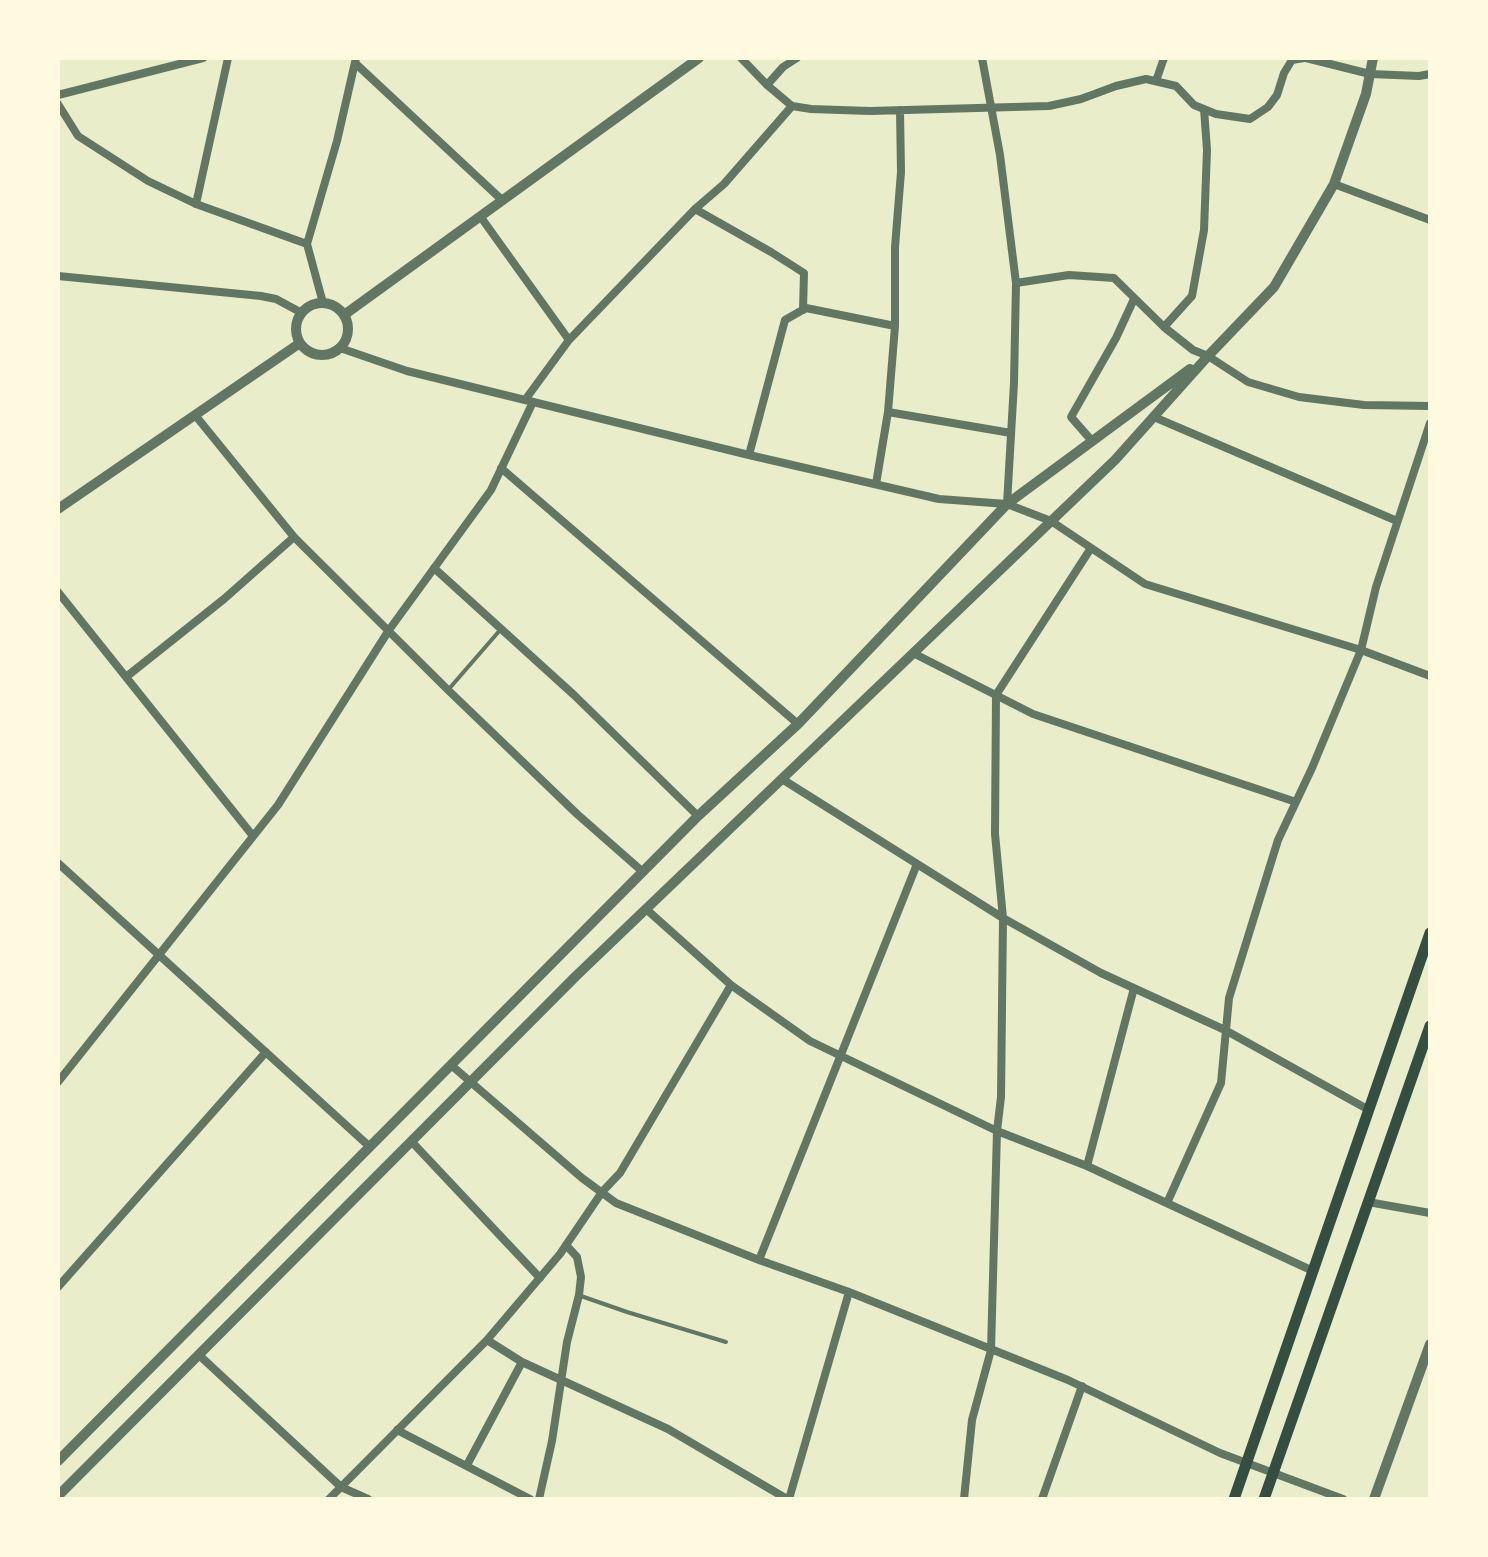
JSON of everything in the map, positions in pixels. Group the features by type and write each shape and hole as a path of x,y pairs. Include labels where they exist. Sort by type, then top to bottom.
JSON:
{"main road":[{"path":"1234,1499 1430,933"},
{"path":"1264,1499 1430,1026"}],"street":[{"path":"58,95 203,58"},
{"path":"196,204 228,58"},
{"path":"344,315 699,58"},
{"path":"741,58 792,106 855,110 1049,106 1146,79 1176,86 1194,105 1216,114 1250,119 1268,107 1277,95 1292,60 1305,58 1370,74 1430,74"},
{"path":"767,85 783,67 797,58"},
{"path":"982,58 1000,155 1016,283 1007,504"},
{"path":"1156,81 1164,58"},
{"path":"58,1496 646,909 1115,460 1274,287 1334,184 1366,94 1373,58"},
{"path":"356,60 502,200"},
{"path":"323,303 307,244 337,141 356,60"},
{"path":"58,104 78,136 148,181 196,204 307,244"},
{"path":"58,1082 278,805 389,630 491,490 529,401 569,340 695,209 724,184 792,106"},
{"path":"1164,327 1192,296 1204,230 1207,150 1204,109"},
{"path":"876,484 888,412 895,326 895,247 901,172 900,110"},
{"path":"1334,184 1430,220"},
{"path":"695,209 804,273 803,310"},
{"path":"480,216 569,340"},
{"path":"1016,283 1069,275 1114,278 1164,327 1193,350 1248,382 1299,397 1364,405 1430,406"},
{"path":"58,276 261,296 276,299 302,313"},
{"path":"1092,441 1071,417 1134,299"},
{"path":"323,303 344,315 348,332 340,348 332,353 315,354 300,343 296,328 308,307 323,303"},
{"path":"749,455 785,320 806,308 895,326"},
{"path":"58,509 300,343"},
{"path":"340,348 407,371 749,455 939,499 1007,504 1051,521 1145,584 1361,650 1430,676"},
{"path":"58,1461 698,816 798,724 1007,504 1208,356"},
{"path":"888,412 1011,433"},
{"path":"195,415 294,537 577,814 643,872"},
{"path":"1154,417 1397,521"},
{"path":"1167,1203 1221,1083 1229,998 1278,840 1361,650 1376,587 1430,423"},
{"path":"501,468 798,724"},
{"path":"126,677 224,599 294,537"},
{"path":"964,1499 972,1420 991,1350 997,1131 1001,1097 1003,918 995,834 996,695 1091,548"},
{"path":"434,568 574,695 698,816"},
{"path":"58,592 253,836"},
{"path":"913,653 1033,714 1296,802"},
{"path":"782,779 1003,918 1101,973 1225,1030 1369,1110"},
{"path":"759,1260 917,864"},
{"path":"60,869 370,1147"},
{"path":"646,909 731,985 810,1041 997,1131 1087,1166 1313,1271"},
{"path":"329,1499 487,1340 566,1245 602,1192 620,1173 731,985"},
{"path":"1087,1166 1134,988"},
{"path":"58,1287 266,1052"},
{"path":"451,1065 582,1178 616,1203 1082,1386 1220,1453 1343,1499"},
{"path":"411,1141 540,1278"},
{"path":"1368,1202 1430,1213"},
{"path":"539,1499 581,1277 577,1257 566,1245"},
{"path":"487,1340 560,1381 668,1429 788,1499 849,1292"},
{"path":"1374,1499 1430,1344"},
{"path":"199,1355 341,1487 368,1499"},
{"path":"467,1465 522,1362"},
{"path":"1042,1499 1082,1386"},
{"path":"397,1430 530,1499"}],"lane":[{"path":"448,690 501,629"},
{"path":"579,1295 726,1342"}]}
